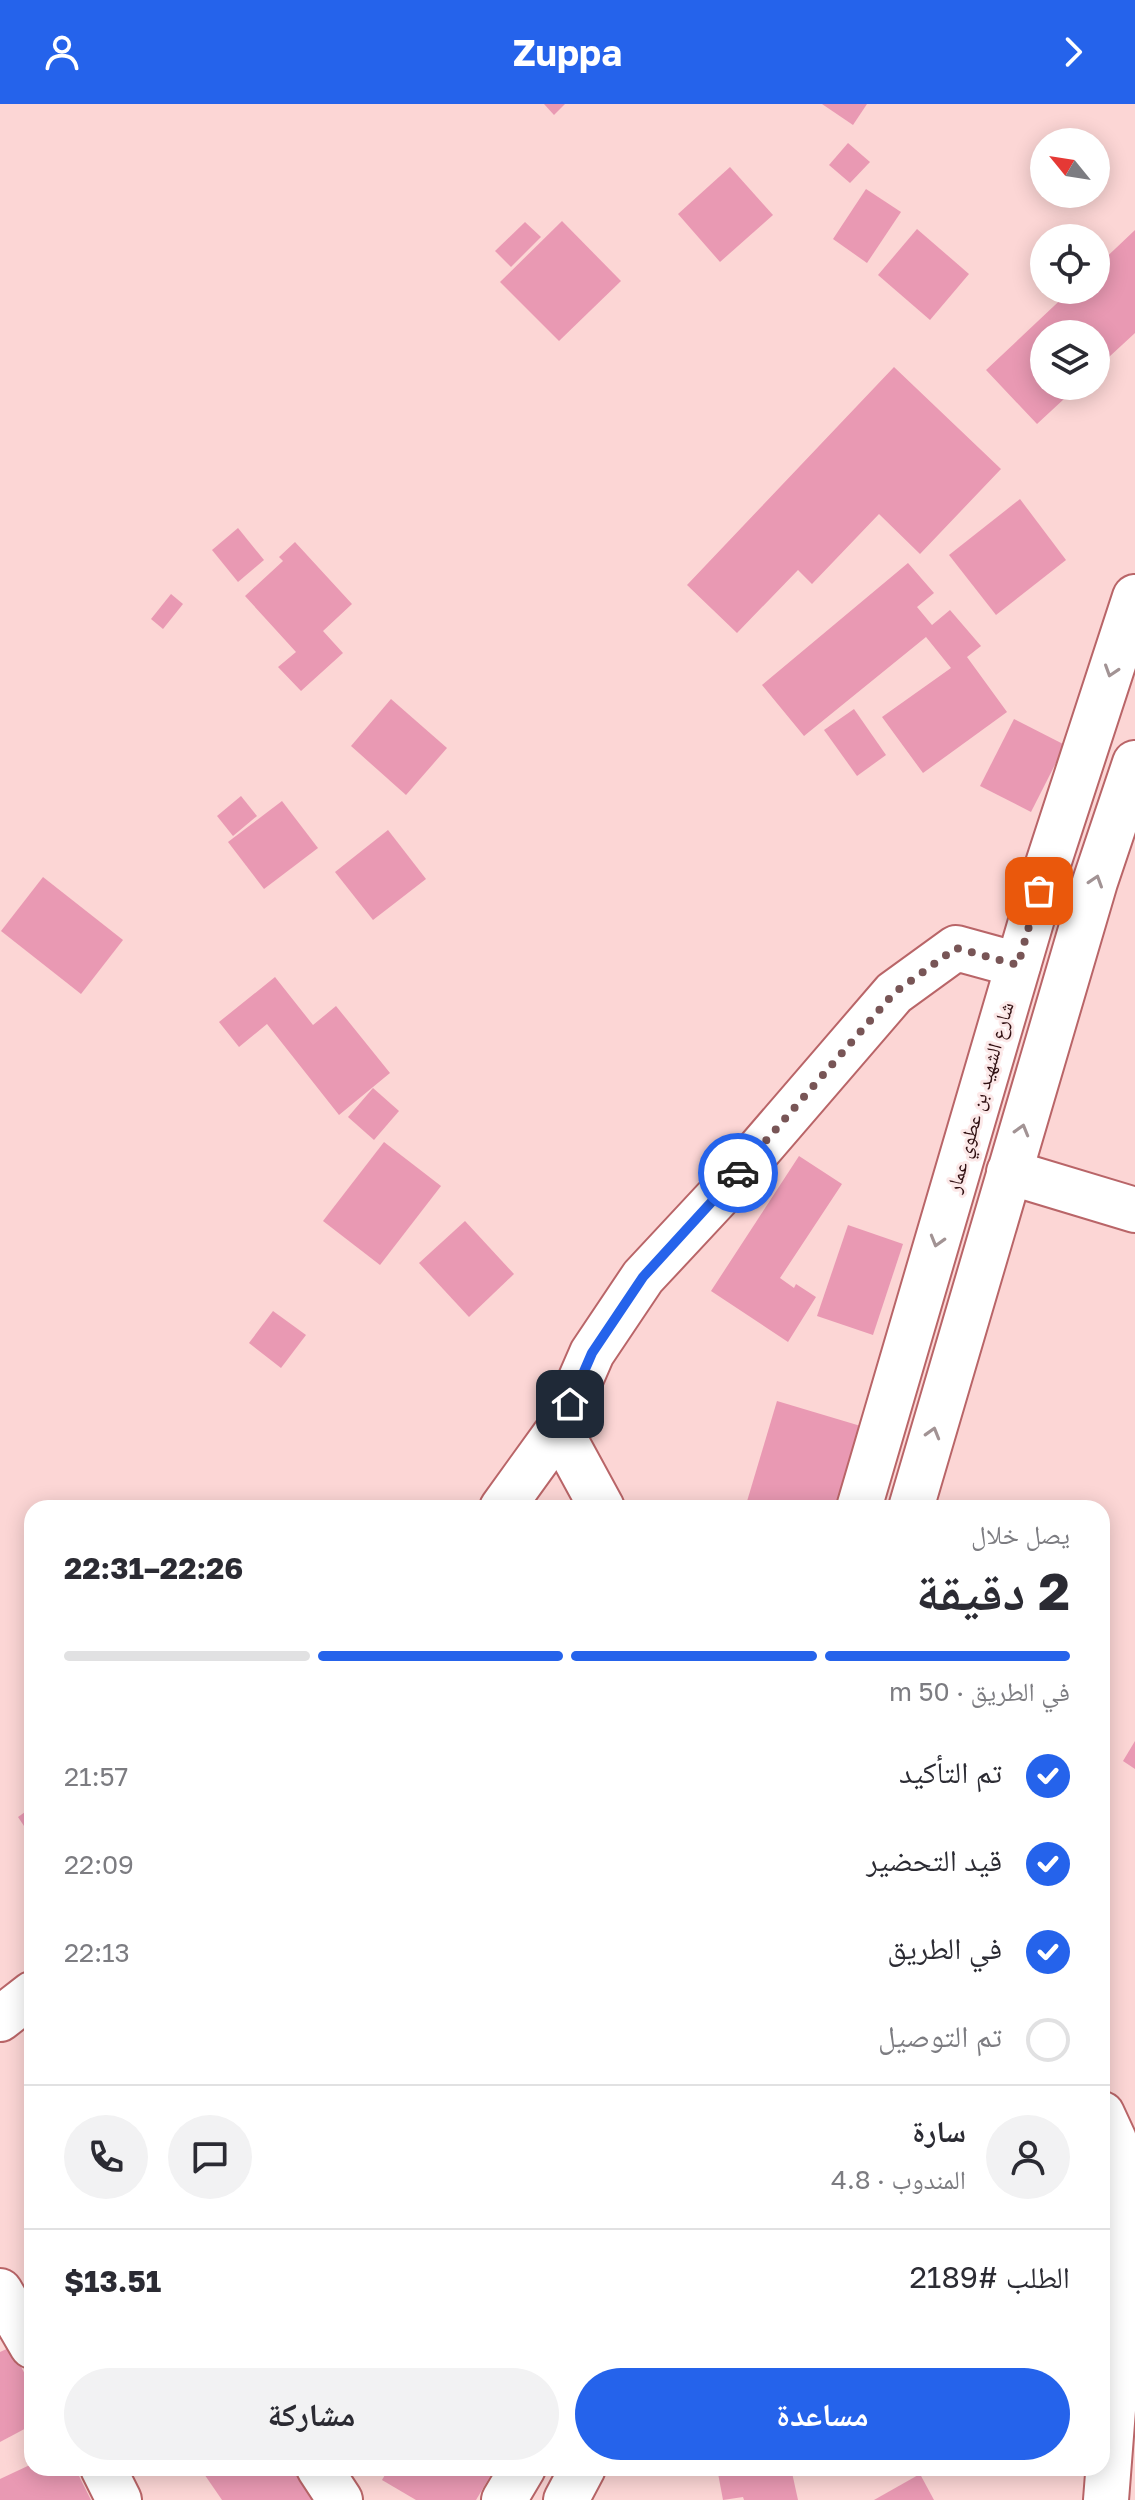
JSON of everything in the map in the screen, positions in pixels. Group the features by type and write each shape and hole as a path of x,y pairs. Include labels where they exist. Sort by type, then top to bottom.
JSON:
{"street":[{"name":"شارع الشهيد بن عطوي عمار","path":"861,1500 1047,867 1135,597"},
{"path":"913,1500 1095,882 1135,763"},
{"path":"508,1500 559,1429 592,1353 643,1277 726,1188 894,993 956,948 1018,965"},
{"path":"1009,1172 1135,1210"},
{"path":"559,1429 598,1500"},
{"path":"0,2019 24,2000"},
{"path":"1110,2131 1127,2201 1110,2448"},
{"path":"0,2291 24,2332"},
{"path":"107,2476 119,2500"},
{"path":"324,2476 340,2500"},
{"path":"504,2500 518,2476"},
{"path":"566,2500 579,2476"},
{"path":"1106,2500 1108,2476"}],"building":[{"path":"544,104 565,104 554,115"},
{"path":"822,104 867,104 853,125"},
{"path":"848,143 870,162 850,183 829,165"},
{"path":"730,167 773,215 720,262 678,214"},
{"path":"866,189 901,212 867,263 833,239"},
{"path":"562,221 621,281 559,341 500,282"},
{"path":"525,222 541,237 511,267 495,251"},
{"path":"917,229 969,274 930,320 878,275"},
{"path":"1135,230 1135,333 1110,356 1110,320 1039,320 1056,304 1110,304 1110,254"},
{"path":"1030,329 1030,400 1063,400 1037,424 986,370"},
{"path":"894,367 1001,469 920,554 879,514 812,584 798,570 737,633 687,585"},
{"path":"1020,499 1066,560 996,615 949,555"},
{"path":"238,528 264,560 238,582 212,550"},
{"path":"295,542 352,604 323,631 343,653 301,691 278,667 296,652 245,596 283,561 279,557"},
{"path":"908,563 934,593 917,607 932,625 950,610 981,646 967,657 1007,712 923,773 882,717 951,668 926,637 804,736 762,685"},
{"path":"171,594 183,604 163,629 151,619"},
{"path":"391,699 447,748 406,795 351,746"},
{"path":"854,709 886,755 857,776 824,730"},
{"path":"1014,719 1065,745 1031,812 980,786"},
{"path":"241,796 257,816 233,836 217,816"},
{"path":"282,801 318,848 264,889 228,842"},
{"path":"388,830 426,879 373,920 335,872"},
{"path":"43,877 123,940 81,994 1,931"},
{"path":"275,977 313,1025 336,1006 390,1073 339,1115 267,1024 239,1047 219,1022"},
{"path":"373,1088 399,1111 374,1140 348,1117"},
{"path":"384,1142 441,1186 380,1265 323,1221"},
{"path":"799,1156 842,1184 780,1278 816,1297 788,1342 711,1291"},
{"path":"465,1221 514,1274 469,1317 419,1263"},
{"path":"848,1225 903,1244 873,1335 817,1316"},
{"path":"273,1311 306,1335 281,1368 249,1343"},
{"path":"777,1401 864,1427 841,1500 747,1500"},
{"path":"1135,1741 1135,1769 1123,1761"},
{"path":"11,2347 24,2372 24,2429 0,2442 0,2352"},
{"path":"24,2468 24,2476 79,2476 91,2500 0,2500 0,2479"},
{"path":"206,2476 312,2476 318,2500 222,2500"},
{"path":"384,2476 490,2476 476,2500 416,2500 382,2480"},
{"path":"718,2476 793,2476 798,2500 744,2500 743,2497 723,2500"},
{"path":"921,2476 934,2500 874,2500"}],"way so far":[{"path":"738,1173 894,993 956,948 1018,965 1039,891"}],"route":[{"path":"570,1404 592,1353 643,1277 738,1173"}]}
